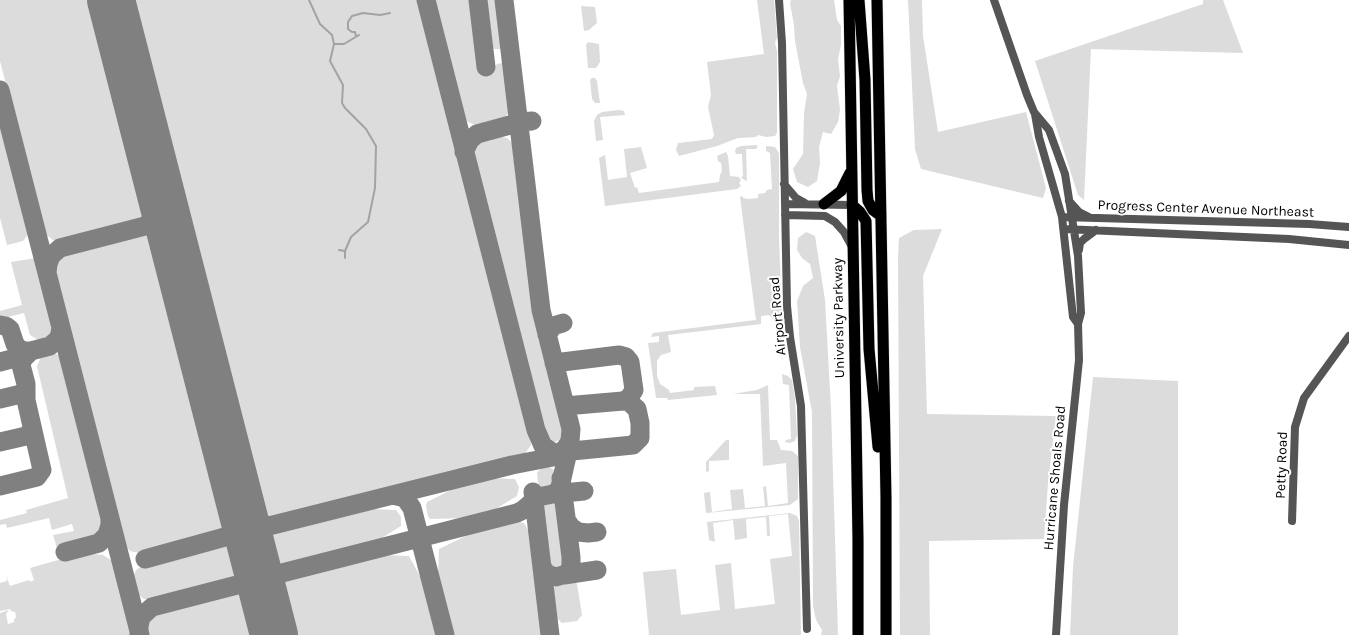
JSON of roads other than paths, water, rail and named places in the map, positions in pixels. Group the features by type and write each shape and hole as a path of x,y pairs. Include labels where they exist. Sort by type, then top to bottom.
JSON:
{"highway":[{"name":"University Parkway","path":"849,0 858,635"},
{"path":"859,0 865,80 868,201 873,210 881,216"},
{"path":"877,0 886,498 886,635"},
{"path":"824,204 841,191 852,168"},
{"path":"852,205 866,220 869,349 880,467 886,498"}],"street":[{"name":"Airport Road","path":"779,0 782,43 787,306 790,337 802,406 807,629"},
{"name":"Hurricane Shoals Road","path":"994,0 1034,112 1039,137 1062,217 1073,317 1078,324"},
{"name":"Hurricane Shoals Road","path":"1034,112 1049,130 1065,174 1078,256 1081,313 1078,324 1079,360 1064,505 1056,635"},
{"path":"784,184 796,198 806,204"},
{"path":"1069,201 1079,212 1093,218"},
{"path":"785,204 852,205"},
{"path":"785,215 825,216 835,222 844,232 853,250"},
{"name":"Progress Center Avenue Northeast","path":"1062,217 1317,225 1349,228"},
{"name":"Progress Center Avenue Northeast","path":"1064,229 1289,239 1349,245"},
{"path":"1078,256 1080,243 1096,230"},
{"name":"Petty Road","path":"1292,521 1295,427 1304,398 1349,336"}],"waterway":[{"path":"309,0 320,24 332,35 334,44 330,61 343,85 342,103 366,129 376,146 375,188 368,222 351,237 345,251 345,258"},
{"path":"356,36 355,32 348,29 348,22 352,16 363,13 380,15 390,13"},
{"path":"334,44 344,44 359,35"},
{"path":"339,250 345,251"}]}
